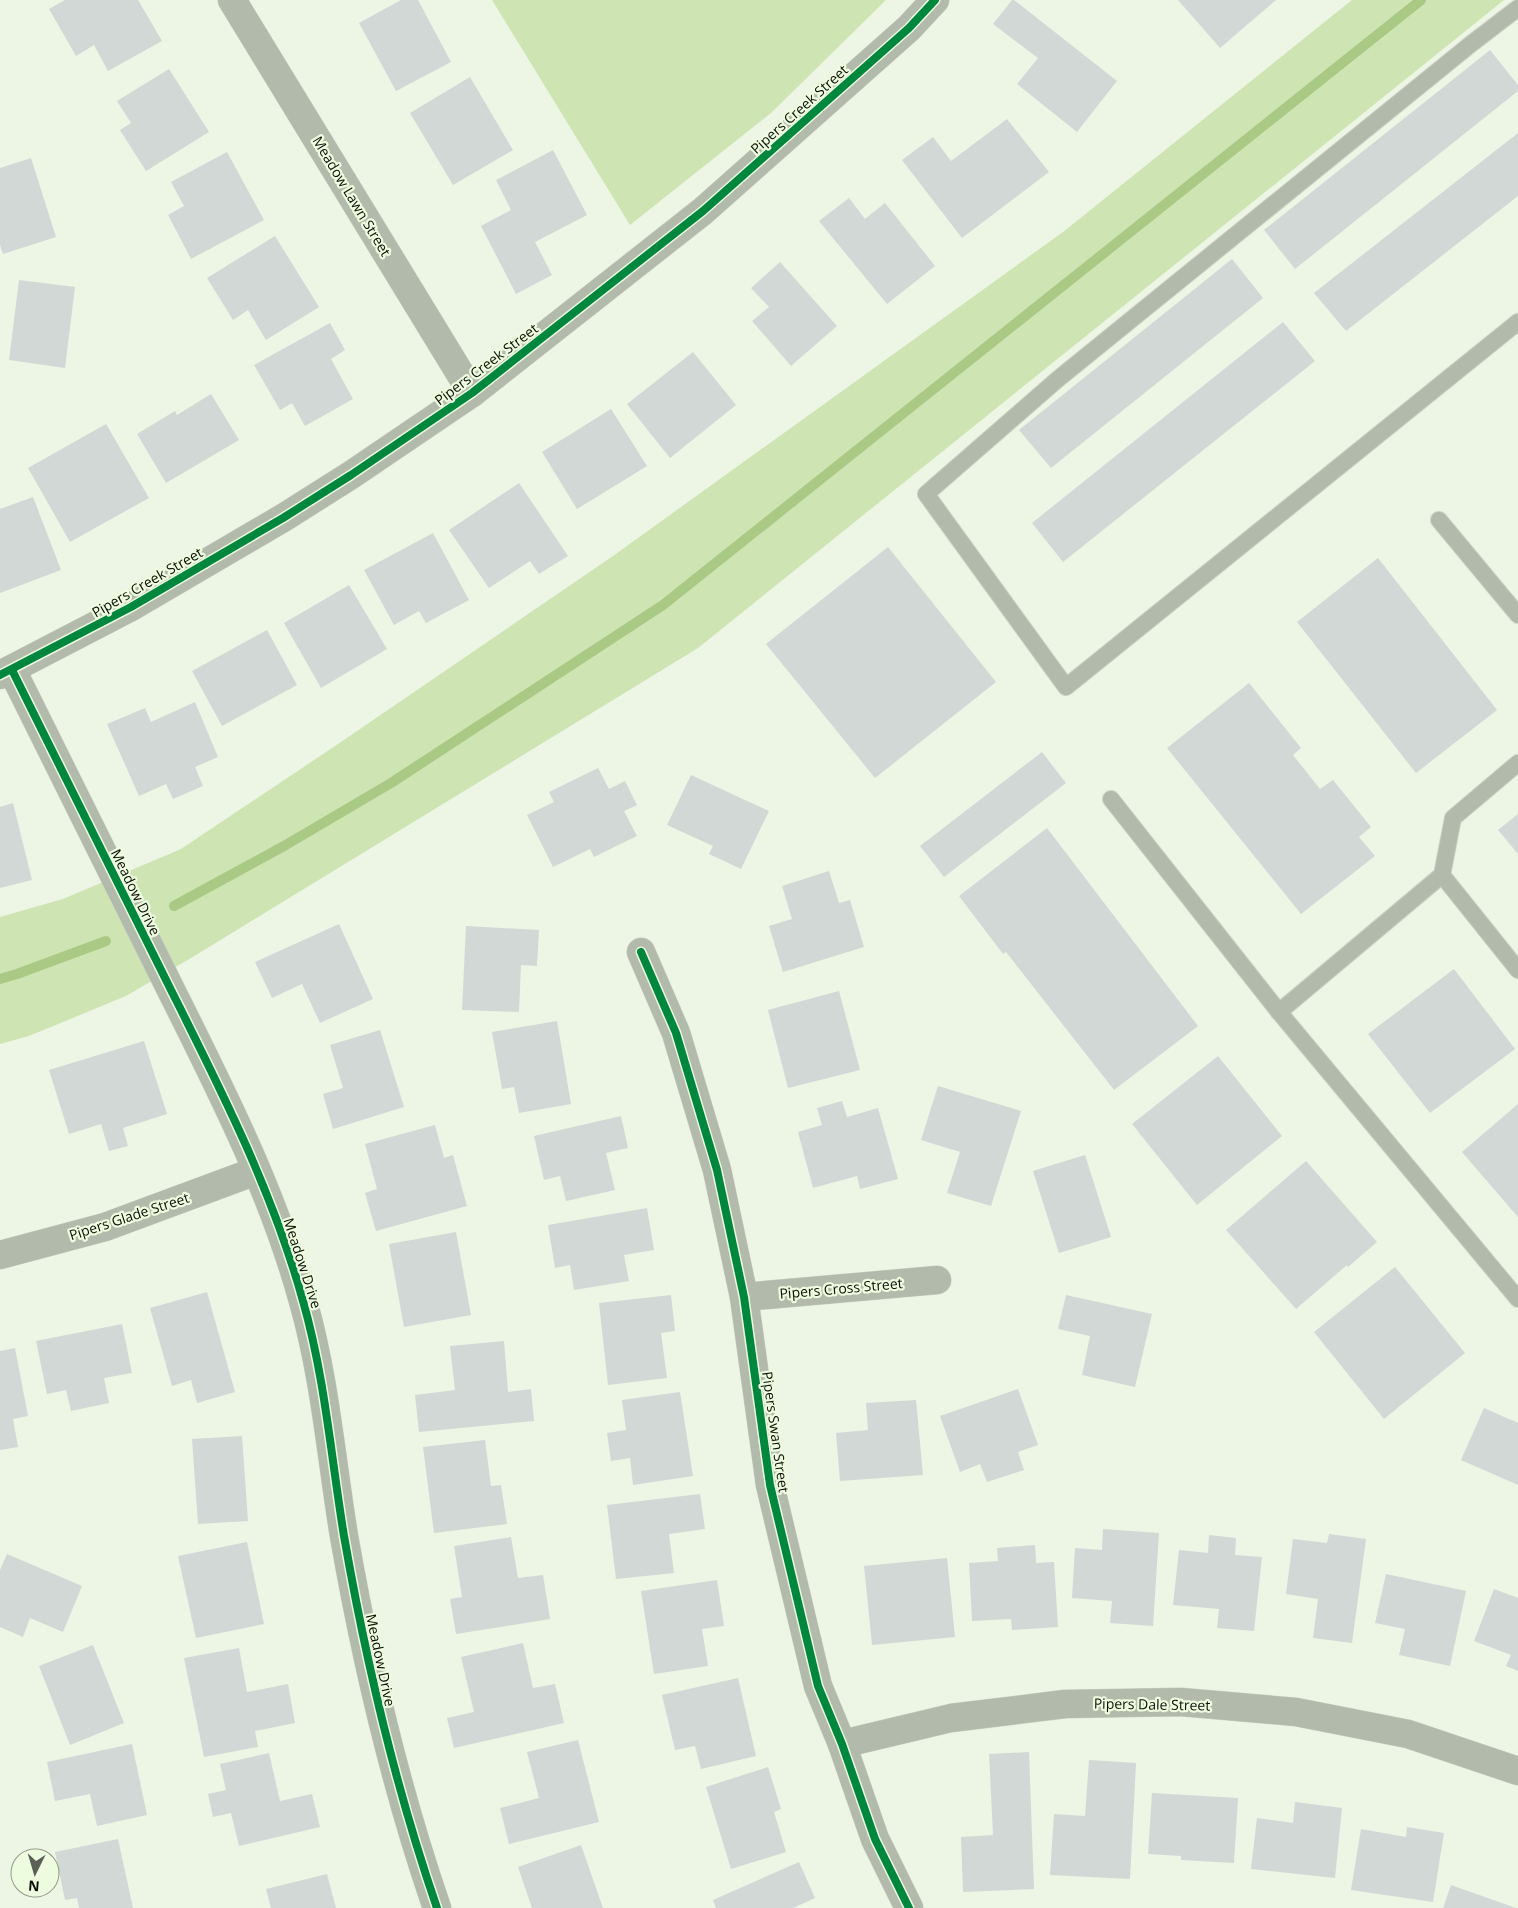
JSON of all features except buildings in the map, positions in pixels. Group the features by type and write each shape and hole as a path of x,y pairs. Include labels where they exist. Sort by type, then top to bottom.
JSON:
{"street":[{"name":"Meadow Lawn Street","path":"232,0 472,392"},
{"name":"Pipers Creek Street","path":"6,672 131,607 283,518 351,475 472,392 703,211 909,28 935,0"},
{"name":"Meadow Drive","path":"6,672 204,1057 256,1171 292,1264 314,1342 344,1532 368,1660 399,1788 437,1908"},
{"name":"Pipers Swan Street","path":"641,952 676,1033 717,1170 744,1297 770,1485 818,1686 842,1744 875,1839 909,1908"},
{"name":"Pipers Glade Street","path":"0,1255 105,1227 256,1171"},
{"name":"Pipers Cross Street","path":"744,1297 937,1280"},
{"name":"Pipers Dale Street","path":"842,1744 951,1718 1056,1705 1181,1702 1296,1712 1408,1734 1518,1771"}],"lane":[{"path":"1518,8 1058,379 926,494 1066,686 1518,322"},
{"path":"1439,520 1518,615"},
{"path":"1279,1012 1442,875 1453,818 1518,763"},
{"path":"1111,799 1279,1012 1518,1299"},
{"path":"1442,875 1518,970"}],"green space":[{"path":"492,0 886,0 771,113 630,225"},
{"path":"1352,0 1504,0 698,648 126,996 29,1036 0,1044 0,917 63,899 181,849 341,742 613,556 1063,232"}],"waterway":[{"path":"174,906 284,846 391,783 663,605 1421,0"},
{"path":"0,979 106,941"}],"cycle path":[{"path":"0,675 131,607 283,518 351,475 472,393 703,211 909,28 935,0"},
{"path":"12,670 245,1142 291,1260 311,1330 317,1359 344,1536 372,1677 395,1770 437,1908"},
{"path":"641,952 676,1033 717,1170 744,1297 770,1485 818,1686 842,1744 875,1839 909,1908"}]}
